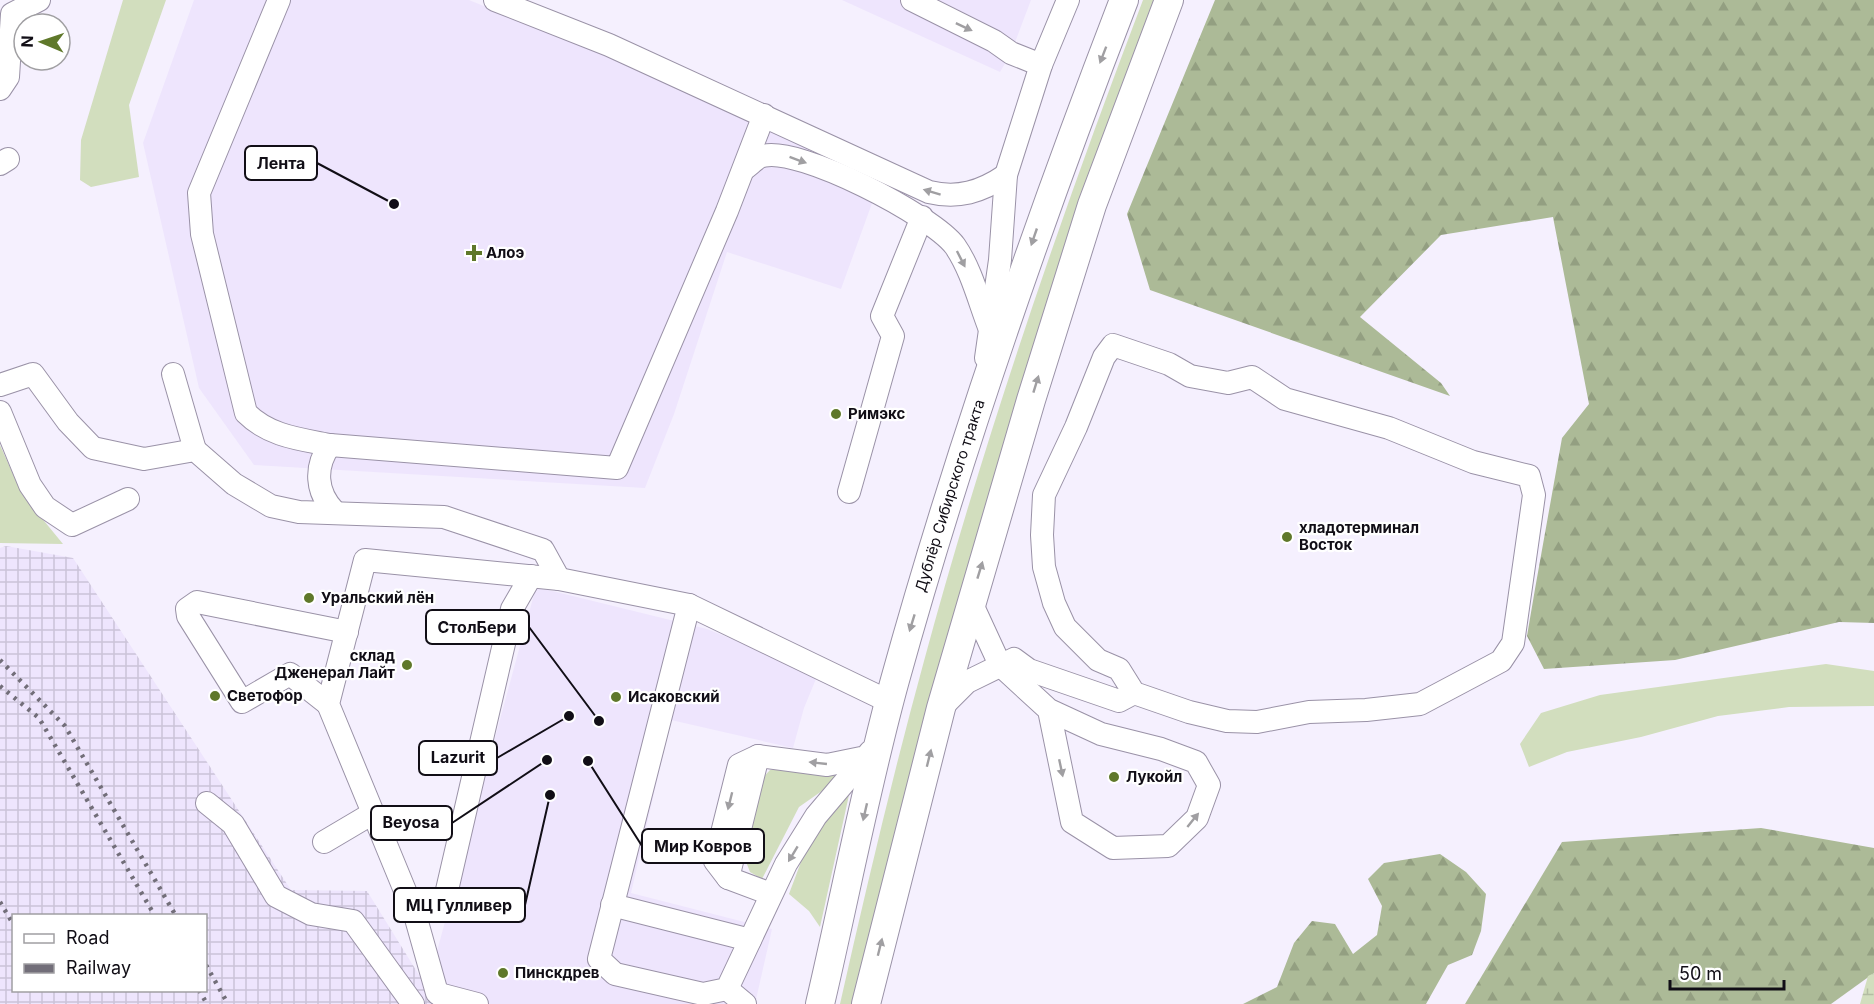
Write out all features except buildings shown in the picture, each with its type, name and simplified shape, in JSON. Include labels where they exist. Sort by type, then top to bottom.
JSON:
[{"type":"main road","name":"Дублёр Сибирского тракта","points":[[820,1004],[890,702],[983,388],[1050,191],[1124,0]]},
{"type":"main road","points":[[866,1004],[941,708],[971,602],[1092,205],[1169,0]]},
{"type":"lane","points":[[0,89],[8,77],[12,14],[39,0]]},
{"type":"lane","points":[[279,0],[199,193],[202,234],[246,413],[275,433],[330,445],[617,468],[744,169],[764,116]]},
{"type":"lane","points":[[495,0],[609,45],[929,192],[946,196],[962,195],[985,189],[1006,175]]},
{"type":"lane","points":[[912,0],[994,41],[1011,53],[1041,64]]},
{"type":"lane","points":[[983,388],[989,328],[1000,260],[1006,175],[1041,64],[1068,0]]},
{"type":"lane","points":[[744,169],[762,156],[785,156],[867,186],[922,217],[955,246],[969,274],[989,328]]},
{"type":"lane","points":[[849,492],[893,336],[882,316],[922,217]]},
{"type":"lane","points":[[941,708],[967,682],[1014,659],[1029,670],[1119,700],[1134,693],[1190,712],[1227,721],[1257,722],[1309,712],[1366,710],[1420,704],[1501,661],[1513,643],[1534,495],[1528,476],[1473,462],[1389,428],[1285,399],[1252,377],[1228,383],[1190,376],[1169,364],[1113,345],[1104,357],[1076,427],[1044,495],[1044,556],[1054,603],[1065,627],[1098,660],[1119,669],[1134,693]]},
{"type":"lane","points":[[0,384],[33,374],[68,422],[93,448],[144,459],[195,450]]},
{"type":"lane","points":[[173,374],[195,450],[234,484],[271,506],[299,512],[334,511],[444,517],[543,550],[560,579]]},
{"type":"lane","points":[[0,412],[30,485],[45,507],[72,525],[128,499]]},
{"type":"lane","points":[[330,445],[324,454],[318,486],[323,500],[334,511]]},
{"type":"lane","points":[[328,704],[365,560],[560,579],[689,605],[890,702]]},
{"type":"lane","points":[[415,915],[444,903],[512,609],[531,576]]},
{"type":"lane","points":[[347,632],[197,602],[187,609],[188,616],[242,702],[290,675],[328,704],[415,915],[445,999],[477,1004]]},
{"type":"lane","points":[[971,602],[1000,665],[1049,710],[1101,734],[1161,749],[1196,762],[1209,785],[1197,818],[1168,846],[1113,848],[1072,822],[1049,710]]},
{"type":"lane","points":[[689,605],[598,960],[615,974],[702,999],[727,988],[771,894],[816,816],[884,732]]},
{"type":"lane","points":[[771,894],[728,878],[715,861],[739,765],[758,756],[827,765],[866,757]]},
{"type":"lane","points":[[207,803],[233,824],[276,897],[311,914],[353,921],[413,1004]]},
{"type":"lane","points":[[324,842],[373,813]]},
{"type":"lane","points":[[612,905],[750,940]]},
{"type":"lane","points":[[727,988],[745,1004]]},
{"type":"shaded area","points":[[194,0],[469,0],[884,170],[841,289],[727,252],[674,414],[645,488],[254,465],[199,388],[143,143]]},
{"type":"shaded area","points":[[842,0],[1031,0],[1011,53],[1000,72]]},
{"type":"shaded area","points":[[6,546],[73,558],[291,890],[367,891],[437,1004],[0,1004],[0,548]]},
{"type":"shaded area","points":[[536,587],[707,629],[818,674],[804,708],[793,748],[671,720],[631,893],[772,929],[755,1004],[437,1004],[427,988]]},
{"type":"green space","points":[[123,0],[166,0],[129,105],[139,177],[91,187],[80,180],[81,140]]},
{"type":"green space","points":[[1143,0],[1159,0],[855,1004],[840,1004],[901,746],[972,494],[1053,245]]},
{"type":"green space","points":[[1215,0],[1874,0],[1874,623],[1839,622],[1675,660],[1544,669],[1527,636],[1562,438],[1589,404],[1553,217],[1441,235],[1360,317],[1441,383],[1450,396],[1150,290],[1127,214]]},
{"type":"green space","points":[[0,445],[22,494],[63,544],[0,543]]},
{"type":"green space","points":[[1826,664],[1874,671],[1874,706],[1789,707],[1718,716],[1641,737],[1567,752],[1529,767],[1520,744],[1541,713],[1600,695]]},
{"type":"green space","points":[[788,767],[849,772],[799,807],[762,879],[750,872],[741,849],[755,786],[770,770]]},
{"type":"green space","points":[[849,795],[820,927],[809,911],[789,894],[818,825],[837,803]]},
{"type":"green space","points":[[1761,828],[1874,848],[1874,973],[1831,1004],[1465,1004],[1562,842]]},
{"type":"green space","points":[[1440,854],[1466,872],[1486,894],[1481,931],[1472,955],[1448,965],[1426,1004],[1243,1004],[1277,987],[1294,943],[1312,921],[1335,924],[1353,954],[1377,935],[1382,906],[1368,879],[1384,863]]},
{"type":"green space","points":[[1874,973],[1874,1004],[1860,1004],[1868,976]]},
{"type":"railway","points":[[0,660],[65,726],[175,914]]},
{"type":"railway","points":[[0,686],[39,718],[154,914]]},
{"type":"railway","points":[[0,902],[12,922]]},
{"type":"railway","points":[[207,967],[228,1004]]},
{"type":"railway","points":[[200,992],[207,1004]]},
{"type":"place","name":"Лента","points":[[394,204]]},
{"type":"place","name":"Алоэ","points":[[474,253]]},
{"type":"place","name":"Римэкс","points":[[836,414]]},
{"type":"place","name":"хладотерминал Восток","points":[[1287,537]]},
{"type":"place","name":"Уральский лён","points":[[309,598]]},
{"type":"place","name":"склад Дженерал Лайт","points":[[407,665]]},
{"type":"place","name":"Светофор","points":[[215,696]]},
{"type":"place","name":"Исаковский","points":[[616,697]]},
{"type":"place","name":"Lazurit","points":[[569,716]]},
{"type":"place","name":"СтолБери","points":[[599,721]]},
{"type":"place","name":"Beyosa","points":[[547,760]]},
{"type":"place","name":"Мир Ковров","points":[[588,761]]},
{"type":"place","name":"Лукойл","points":[[1114,777]]},
{"type":"place","name":"МЦ Гулливер","points":[[550,795]]},
{"type":"place","name":"Пинскдрев","points":[[503,973]]}]
